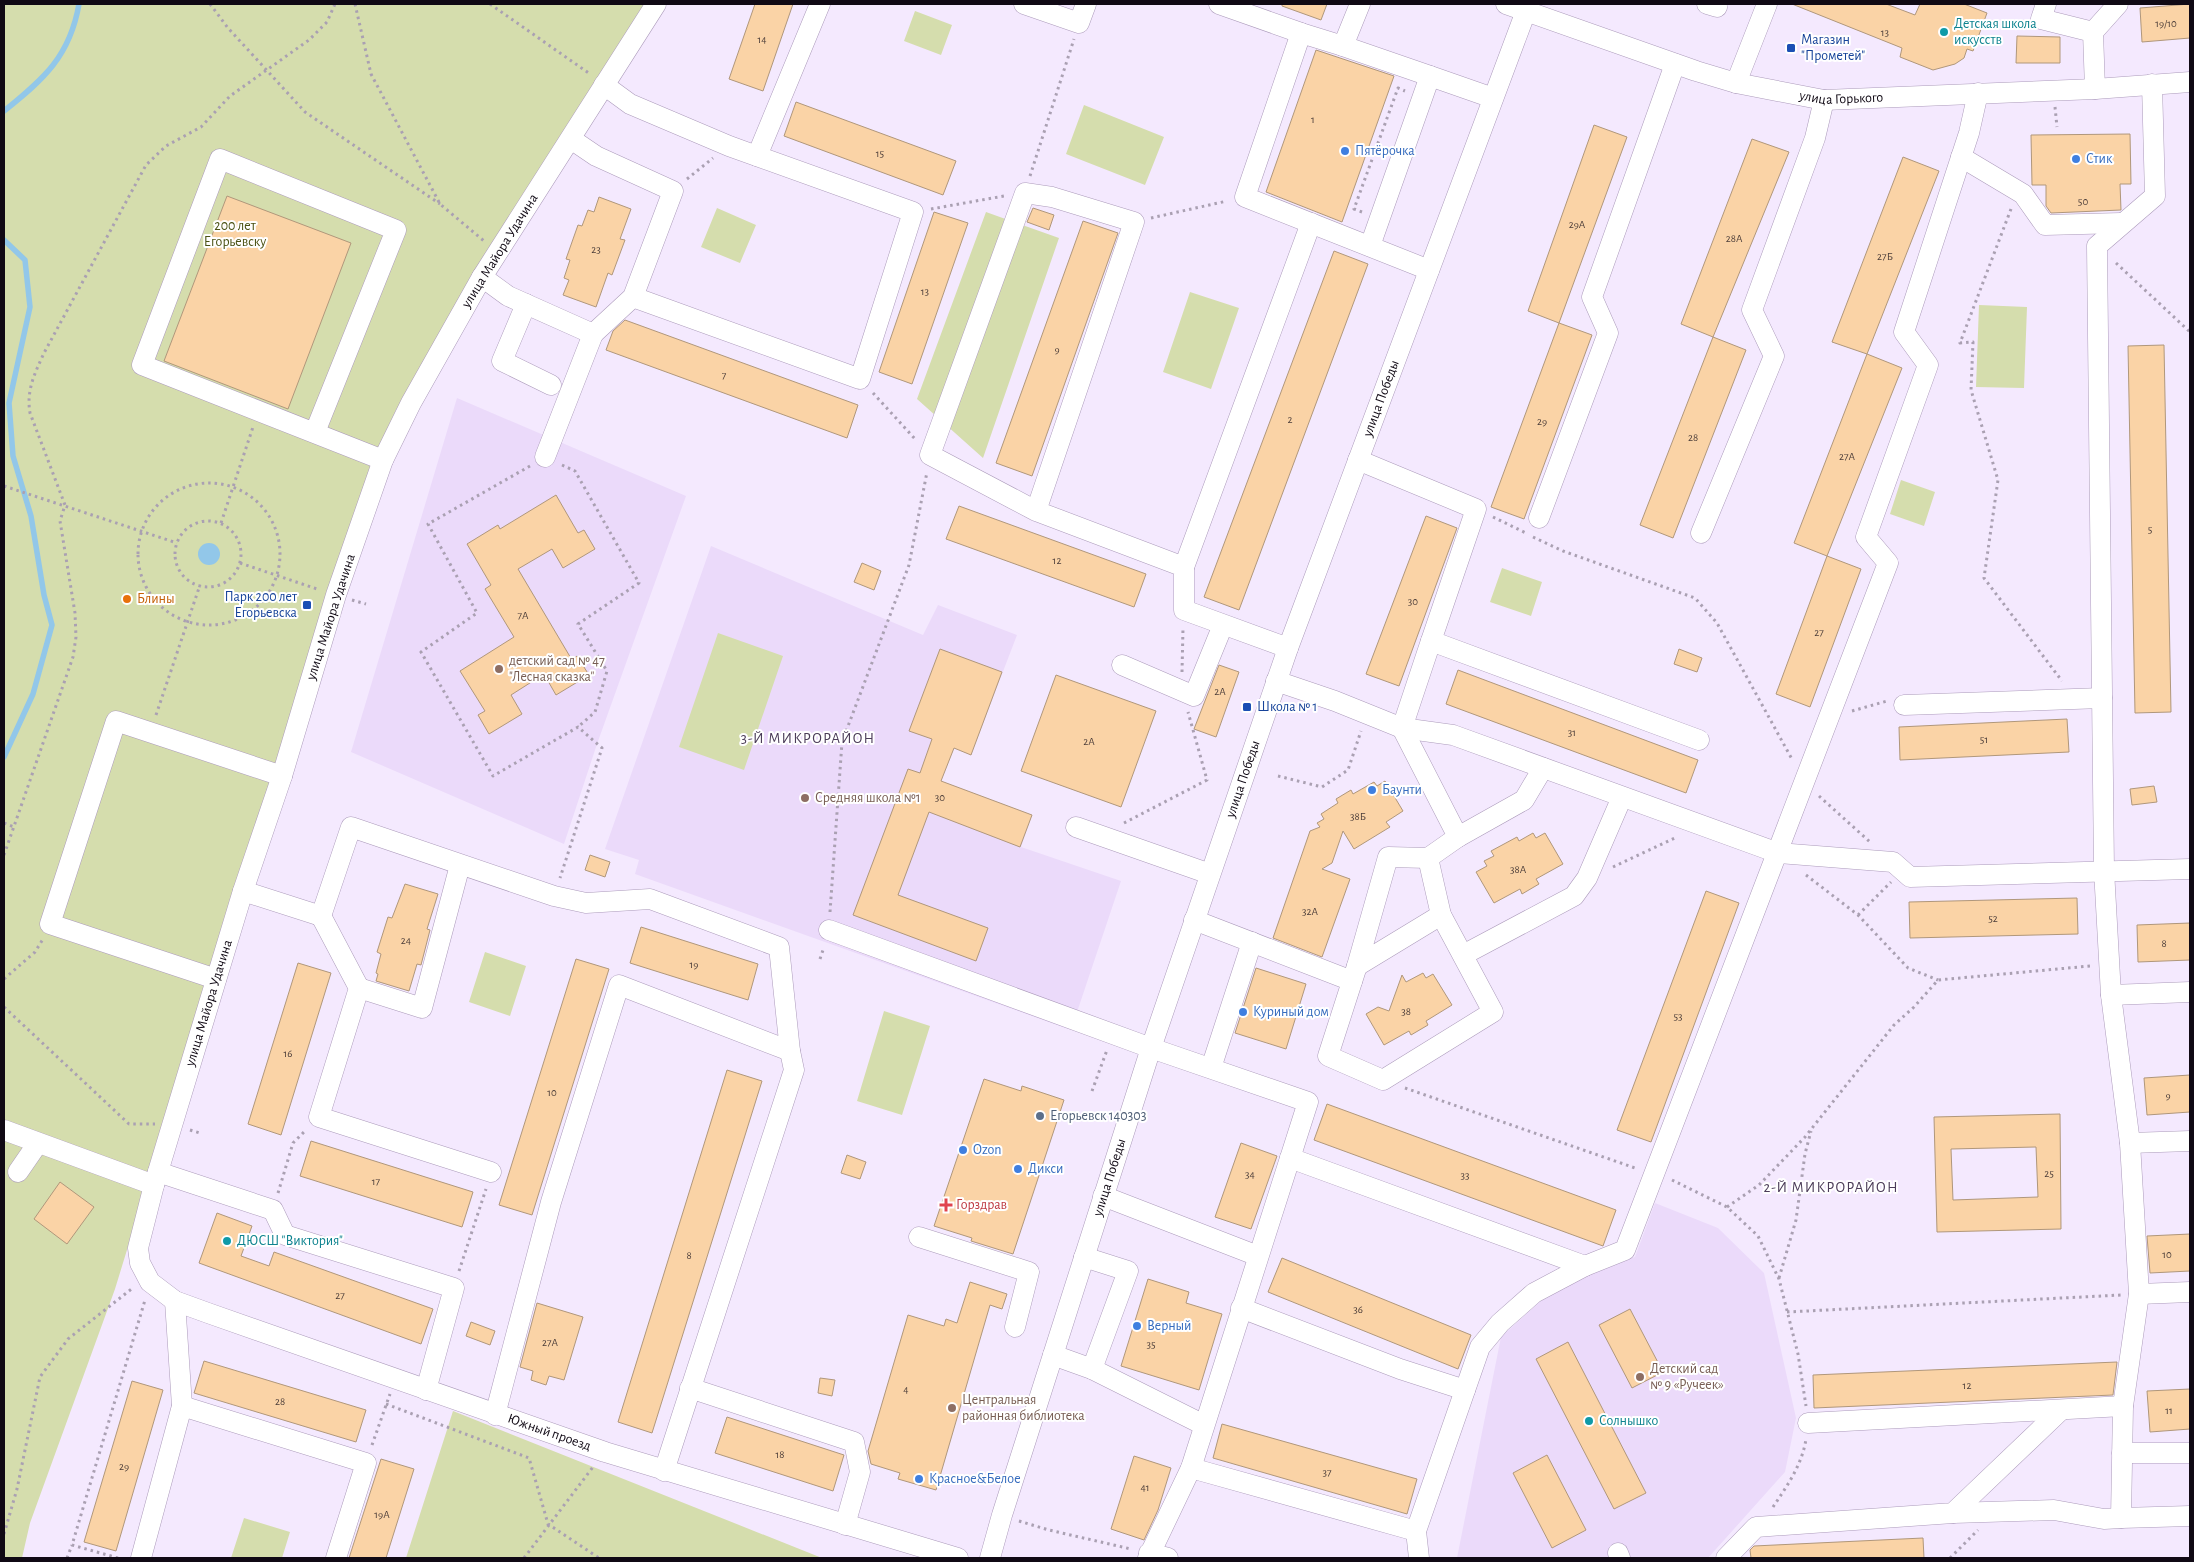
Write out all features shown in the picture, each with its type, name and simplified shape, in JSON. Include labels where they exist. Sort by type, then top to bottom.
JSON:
[{"type":"street","name":"улица Майора Удачина","points":[[147,1278],[138,1248],[156,1178],[243,891],[282,776],[336,595],[383,460],[411,403],[482,277],[656,4]]},
{"type":"street","points":[[757,156],[820,4]]},
{"type":"street","points":[[1024,4],[1079,23],[1086,4]]},
{"type":"street","points":[[1219,4],[1494,98]]},
{"type":"street","points":[[1343,46],[1360,4]]},
{"type":"street","name":"улица Горького","points":[[1506,4],[1675,64],[1736,82],[1824,100],[2094,89],[2190,82]]},
{"type":"street","points":[[1736,82],[1767,4]]},
{"type":"street","points":[[2046,4],[2041,19],[2093,32]]},
{"type":"street","points":[[2094,89],[2093,32],[2118,4]]},
{"type":"street","name":"улица Победы","points":[[990,1558],[1150,1048],[1276,681],[1526,11]]},
{"type":"street","points":[[1301,33],[1245,197],[1429,270]]},
{"type":"street","points":[[1539,518],[1608,334],[1592,297],[1675,64]]},
{"type":"street","points":[[1370,246],[1430,76]]},
{"type":"street","points":[[2121,1518],[2123,1406],[2139,1294],[2130,1143],[2111,994],[2104,870],[2097,246],[2121,223],[2155,196],[2152,84]]},
{"type":"street","points":[[604,85],[630,104],[729,146],[913,212],[860,379],[633,296]]},
{"type":"street","points":[[1419,1558],[1416,1531],[1480,1348],[1500,1323],[1534,1293],[1585,1266],[1626,1250],[1830,717],[1888,563],[1866,537],[1928,365],[1904,332],[1961,156],[1978,93]]},
{"type":"street","points":[[1701,533],[1774,356],[1752,310],[1815,138],[1824,100]]},
{"type":"street","points":[[545,458],[593,334],[633,296],[673,191],[596,156],[571,139]]},
{"type":"street","points":[[1961,156],[2023,194],[2045,225],[2121,223]]},
{"type":"street","points":[[315,432],[396,230],[220,159],[142,365],[383,460]]},
{"type":"street","points":[[1036,510],[1134,222],[1052,197],[1025,193],[930,455],[1036,510],[1184,567]]},
{"type":"street","points":[[1288,648],[1184,610],[1184,567],[1311,223]]},
{"type":"street","points":[[482,277],[508,296],[593,334]]},
{"type":"street","points":[[526,304],[502,361],[551,385]]},
{"type":"street","points":[[1358,460],[1476,509],[1402,728],[1458,837]]},
{"type":"street","points":[[1122,664],[1194,696],[1223,625]]},
{"type":"street","points":[[1431,641],[1699,740]]},
{"type":"street","points":[[1276,681],[1402,728],[1453,735],[1778,853],[1893,862],[1910,877],[2190,869]]},
{"type":"street","points":[[1904,705],[2102,698]]},
{"type":"street","points":[[216,979],[50,924],[116,721],[282,776]]},
{"type":"street","points":[[1428,858],[1441,915],[1492,1012],[1383,1080],[1328,1056],[1355,974],[1388,857],[1428,858],[1458,837],[1524,800],[1543,768]]},
{"type":"street","points":[[1463,955],[1574,896],[1587,878],[1622,797]]},
{"type":"street","points":[[321,916],[350,827],[554,896],[586,903],[650,899],[779,947],[790,1051],[794,1070],[664,1472]]},
{"type":"street","points":[[1076,827],[1210,874]]},
{"type":"street","points":[[243,891],[321,916],[359,988],[422,1008],[460,865]]},
{"type":"street","points":[[1355,974],[1441,915]]},
{"type":"street","points":[[1194,920],[1252,942],[1355,974]]},
{"type":"street","points":[[829,930],[1150,1048],[1308,1102],[1191,1468],[1148,1556],[1168,1558]]},
{"type":"street","points":[[1211,1068],[1252,942]]},
{"type":"street","points":[[495,1415],[551,1202],[619,985],[790,1051]]},
{"type":"street","points":[[359,988],[319,1117],[491,1172]]},
{"type":"street","points":[[2111,994],[2190,992]]},
{"type":"street","points":[[4,1130],[38,1143],[273,1210],[285,1235],[454,1288],[426,1390]]},
{"type":"street","points":[[2130,1143],[2190,1140]]},
{"type":"street","points":[[18,1172],[38,1143]]},
{"type":"street","points":[[1290,1158],[1585,1266]]},
{"type":"street","points":[[1103,1196],[1258,1256]]},
{"type":"street","points":[[919,1237],[1029,1272],[1016,1327]]},
{"type":"street","points":[[1084,1257],[1128,1271],[1092,1369]]},
{"type":"street","name":"Южный проезд","points":[[147,1278],[175,1300],[495,1415],[664,1472],[958,1558]]},
{"type":"street","points":[[2139,1294],[2190,1292]]},
{"type":"street","points":[[141,1558],[182,1406],[175,1300]]},
{"type":"street","points":[[1241,1308],[1400,1369],[1465,1390]]},
{"type":"street","points":[[1053,1355],[1092,1369],[1204,1425]]},
{"type":"street","points":[[690,1388],[854,1442],[860,1472],[845,1525]]},
{"type":"street","points":[[182,1406],[366,1463],[336,1558]]},
{"type":"street","points":[[1808,1423],[2123,1406]]},
{"type":"street","points":[[1953,1513],[2061,1410]]},
{"type":"street","points":[[2122,1453],[2190,1452]]},
{"type":"street","points":[[1191,1468],[1416,1531]]},
{"type":"street","points":[[1726,1558],[1756,1527],[1953,1513],[2054,1510],[2104,1519],[2190,1516]]},
{"type":"path","points":[[210,4],[265,70],[305,112],[440,204],[498,254]]},
{"type":"path","points":[[4,855],[72,657],[76,638],[75,613],[60,521],[65,505],[30,413],[28,399],[31,383],[44,353],[146,165],[166,146],[201,127],[230,96],[308,40],[327,22],[335,4]]},
{"type":"path","points":[[355,4],[370,74],[440,204]]},
{"type":"path","points":[[490,4],[604,85]]},
{"type":"path","points":[[913,212],[1025,193],[1079,23]]},
{"type":"path","points":[[1354,208],[1398,88]]},
{"type":"path","points":[[673,191],[729,146]]},
{"type":"path","points":[[2017,191],[1960,342],[1973,342],[1971,390],[1998,480],[1984,578],[2076,699]]},
{"type":"path","points":[[1134,222],[1245,197]]},
{"type":"path","points":[[2097,246],[2190,332]]},
{"type":"path","points":[[820,959],[829,930],[842,742],[909,566],[930,455],[860,379]]},
{"type":"path","points":[[221,523],[259,410]]},
{"type":"path","points":[[545,458],[575,471],[639,582],[578,624],[607,671],[595,712],[578,727],[492,776],[420,652],[477,613],[428,524],[545,458]]},
{"type":"path","points":[[208,482],[233,486],[256,500],[273,522],[280,549],[277,576],[265,598],[247,614],[224,624],[212,625],[187,622],[162,608],[145,586],[138,559],[141,531],[153,509],[172,492],[196,483],[208,482]]},
{"type":"path","points":[[5,486],[178,543]]},
{"type":"path","points":[[1476,509],[1563,551],[1695,598],[1717,623],[1804,783],[1871,842]]},
{"type":"path","points":[[209,521],[221,523],[231,530],[238,540],[241,551],[240,564],[234,574],[224,583],[200,586],[189,580],[178,566],[176,554],[178,543],[183,533],[198,523],[209,521]]},
{"type":"path","points":[[240,564],[336,595]]},
{"type":"path","points":[[150,732],[200,586]]},
{"type":"path","points":[[1100,836],[1207,780],[1181,690],[1184,610]]},
{"type":"path","points":[[1830,717],[1885,700],[1904,705]]},
{"type":"path","points":[[1278,776],[1322,787],[1348,770],[1367,714]]},
{"type":"path","points":[[554,896],[602,748],[578,727]]},
{"type":"path","points":[[4,823],[14,827]]},
{"type":"path","points":[[1587,878],[1701,825]]},
{"type":"path","points":[[1778,853],[1858,916],[1908,968],[1938,980],[2110,964]]},
{"type":"path","points":[[1858,916],[1902,870]]},
{"type":"path","points":[[4,979],[35,952],[50,924]]},
{"type":"path","points":[[1727,1207],[1759,1185],[1812,1130],[1894,1025],[1914,1007],[1938,980]]},
{"type":"path","points":[[4,1007],[129,1124],[172,1124],[200,1133]]},
{"type":"path","points":[[1092,1091],[1109,1042]]},
{"type":"path","points":[[273,1210],[293,1142],[319,1117]]},
{"type":"path","points":[[1779,1280],[1796,1220],[1805,1154],[1812,1130]]},
{"type":"path","points":[[454,1288],[491,1172]]},
{"type":"path","points":[[4,1534],[17,1489],[40,1377],[68,1339],[147,1278]]},
{"type":"path","points":[[67,1558],[147,1278]]},
{"type":"path","points":[[1787,1312],[2139,1294]]},
{"type":"path","points":[[366,1463],[395,1380]]},
{"type":"path","points":[[386,1404],[529,1458],[548,1524],[599,1558]]},
{"type":"path","points":[[1756,1527],[1791,1481],[1804,1449],[1808,1423]]},
{"type":"path","points":[[524,1558],[548,1524],[605,1452]]},
{"type":"path","points":[[1950,1558],[1996,1512]]},
{"type":"path","points":[[1019,1521],[1148,1556]]},
{"type":"path","points":[[72,1545],[118,1558]]},
{"type":"shaded area","name":"детский сад № 47 \"Лесная сказка\"","points":[[457,398],[686,496],[597,744],[564,844],[351,752]]},
{"type":"shaded area","name":"Средняя школа №1","points":[[711,546],[923,635],[938,605],[1017,635],[971,755],[954,748],[941,781],[1032,815],[1021,847],[1121,881],[1071,1030],[635,874],[639,860],[605,849]]},
{"type":"shaded area","name":"Детский сад № 9 «Ручеек»","points":[[1655,1203],[1718,1228],[1764,1273],[1796,1418],[1785,1472],[1708,1558],[1457,1558],[1501,1337],[1541,1301],[1587,1275],[1635,1257]]},
{"type":"green space","name":"200 лет Егорьевску","points":[[4,4],[649,4],[396,410],[370,473],[230,914],[115,1289],[30,1523],[22,1558],[4,1558]]},
{"type":"green space","points":[[915,11],[952,25],[941,55],[904,41]]},
{"type":"green space","points":[[1084,105],[1164,137],[1145,185],[1066,154]]},
{"type":"green space","points":[[717,208],[756,225],[740,263],[701,247]]},
{"type":"green space","points":[[986,212],[1059,238],[983,458],[917,399]]},
{"type":"green space","points":[[1190,292],[1239,308],[1211,389],[1163,372]]},
{"type":"green space","points":[[1979,305],[2027,307],[2024,388],[1976,387]]},
{"type":"green space","points":[[1901,480],[1935,492],[1924,526],[1890,514]]},
{"type":"green space","points":[[1502,568],[1542,582],[1531,616],[1490,602]]},
{"type":"green space","points":[[718,633],[783,656],[744,770],[679,747]]},
{"type":"green space","points":[[485,952],[526,966],[510,1016],[469,1002]]},
{"type":"green space","points":[[884,1011],[930,1026],[902,1115],[857,1101]]},
{"type":"green space","points":[[453,1411],[822,1558],[406,1558]]},
{"type":"green space","points":[[244,1518],[290,1532],[282,1558],[231,1558]]},
{"type":"water","points":[[209,543],[217,546],[220,554],[217,562],[209,565],[201,562],[198,554],[201,546]]},
{"type":"building","points":[[755,4],[793,4],[763,91],[729,79]]},
{"type":"building","points":[[1282,4],[1327,4],[1321,20],[1282,6]]},
{"type":"building","points":[[1792,4],[1886,4],[1915,15],[1920,4],[1964,4],[1987,13],[1973,51],[1967,49],[1964,58],[1955,64],[1933,70],[1900,57],[1902,48]]},
{"type":"building","points":[[2190,4],[2190,38],[2142,42],[2140,8]]},
{"type":"building","points":[[2017,36],[2060,37],[2060,63],[2016,63]]},
{"type":"building","points":[[1316,50],[1394,76],[1342,222],[1266,192]]},
{"type":"building","points":[[796,102],[956,161],[943,195],[784,136]]},
{"type":"building","points":[[1594,125],[1627,137],[1559,323],[1528,311]]},
{"type":"building","points":[[2130,134],[2131,184],[2120,184],[2121,210],[2051,213],[2046,206],[2046,185],[2032,185],[2031,135]]},
{"type":"building","points":[[1752,139],[1789,152],[1713,337],[1681,324]]},
{"type":"building","points":[[1903,157],[1939,171],[1867,354],[1832,342]]},
{"type":"building","points":[[227,196],[351,243],[288,409],[164,361]]},
{"type":"building","points":[[599,197],[631,209],[620,239],[625,240],[612,275],[608,273],[596,307],[563,295],[569,280],[564,278],[570,260],[566,259],[578,225],[582,226],[588,210],[594,212]]},
{"type":"building","points":[[1033,208],[1054,215],[1049,230],[1027,222]]},
{"type":"building","points":[[934,212],[968,223],[912,384],[879,372]]},
{"type":"building","points":[[1083,221],[1118,233],[1032,476],[996,463]]},
{"type":"building","points":[[1334,251],[1368,264],[1239,610],[1204,597]]},
{"type":"building","points":[[625,320],[858,405],[847,438],[606,350],[613,331]]},
{"type":"building","points":[[1559,323],[1592,335],[1524,519],[1491,507]]},
{"type":"building","points":[[1713,337],[1746,350],[1673,538],[1640,525]]},
{"type":"building","points":[[2164,345],[2171,712],[2135,713],[2128,346]]},
{"type":"building","points":[[1867,354],[1902,368],[1827,556],[1794,543]]},
{"type":"building","points":[[556,495],[578,533],[584,530],[595,549],[563,568],[552,549],[518,569],[572,660],[577,656],[589,675],[556,695],[544,674],[511,695],[522,714],[489,734],[478,715],[485,711],[460,671],[514,637],[485,589],[491,585],[467,544],[498,525],[500,529]]},
{"type":"building","points":[[959,506],[1146,574],[1134,607],[946,539]]},
{"type":"building","points":[[1426,516],[1457,528],[1399,686],[1366,674]]},
{"type":"building","points":[[1827,556],[1861,569],[1810,707],[1776,694]]},
{"type":"building","points":[[862,563],[881,571],[874,590],[854,582]]},
{"type":"building","points":[[940,649],[1002,672],[971,755],[954,748],[941,781],[1032,815],[1020,847],[929,812],[898,895],[988,928],[976,961],[853,915],[908,769],[920,773],[932,739],[909,731]]},
{"type":"building","points":[[1679,649],[1702,658],[1697,672],[1674,664]]},
{"type":"building","points":[[1219,665],[1239,672],[1216,737],[1194,729]]},
{"type":"building","points":[[1458,670],[1698,760],[1686,793],[1446,704]]},
{"type":"building","points":[[1056,675],[1156,711],[1121,807],[1021,771]]},
{"type":"building","points":[[2067,719],[2069,752],[1900,760],[1899,727]]},
{"type":"building","points":[[1385,781],[1403,811],[1386,822],[1390,827],[1354,849],[1343,831],[1332,863],[1322,869],[1350,879],[1322,957],[1273,938],[1310,831],[1320,827],[1317,823],[1324,819],[1321,814],[1338,803],[1336,799],[1351,790],[1353,794],[1374,782],[1377,786]]},
{"type":"building","points":[[2154,786],[2157,802],[2132,805],[2130,789]]},
{"type":"building","points":[[1533,833],[1536,838],[1545,833],[1563,864],[1536,879],[1539,884],[1522,894],[1520,889],[1494,903],[1476,872],[1487,866],[1484,861],[1494,856],[1491,851],[1517,837],[1519,841]]},
{"type":"building","points":[[590,855],[610,862],[605,877],[585,870]]},
{"type":"building","points":[[405,884],[438,894],[427,929],[430,930],[421,965],[417,964],[409,991],[376,981],[381,954],[377,952],[388,917],[392,918]]},
{"type":"building","points":[[1706,891],[1739,903],[1651,1142],[1617,1130]]},
{"type":"building","points":[[2077,898],[2078,934],[1910,938],[1909,902]]},
{"type":"building","points":[[2190,923],[2190,960],[2138,962],[2137,925]]},
{"type":"building","points":[[641,927],[758,964],[748,1000],[630,963]]},
{"type":"building","points":[[576,959],[609,969],[532,1215],[499,1205]]},
{"type":"building","points":[[298,963],[331,973],[281,1135],[248,1124]]},
{"type":"building","points":[[1256,968],[1306,984],[1286,1049],[1235,1033]]},
{"type":"building","points":[[1423,973],[1426,978],[1433,974],[1452,1005],[1426,1021],[1428,1025],[1411,1035],[1409,1031],[1384,1045],[1366,1014],[1378,1007],[1389,1011],[1402,975],[1406,982]]},
{"type":"building","points":[[727,1070],[762,1081],[652,1433],[618,1422]]},
{"type":"building","points":[[2190,1075],[2190,1112],[2147,1115],[2144,1078]]},
{"type":"building","points":[[984,1079],[1021,1091],[1022,1086],[1064,1100],[1013,1254],[971,1241],[972,1238],[934,1226]]},
{"type":"building","points":[[1327,1104],[1616,1210],[1603,1246],[1314,1140]]},
{"type":"building","points":[[2060,1114],[2061,1229],[1937,1232],[1934,1117]],"holes":[[[2036,1147],[2038,1197],[1953,1200],[1951,1149]]]},
{"type":"building","points":[[311,1141],[473,1192],[462,1227],[300,1176]]},
{"type":"building","points":[[1241,1143],[1277,1156],[1251,1229],[1215,1217]]},
{"type":"building","points":[[847,1155],[866,1162],[860,1179],[841,1173]]},
{"type":"building","points":[[60,1182],[94,1207],[67,1244],[34,1219]]},
{"type":"building","points":[[217,1213],[252,1226],[241,1256],[269,1266],[274,1252],[433,1309],[421,1344],[199,1263]]},
{"type":"building","points":[[2190,1234],[2190,1271],[2150,1273],[2147,1236]]},
{"type":"building","points":[[1282,1258],[1471,1335],[1458,1369],[1268,1292]]},
{"type":"building","points":[[1148,1279],[1189,1292],[1186,1303],[1222,1314],[1199,1390],[1121,1366]]},
{"type":"building","points":[[970,1282],[1007,1294],[1002,1309],[990,1305],[936,1490],[898,1479],[900,1473],[871,1464],[868,1451],[908,1315],[944,1326],[946,1319],[957,1323]]},
{"type":"building","points":[[537,1303],[583,1317],[564,1380],[549,1376],[546,1385],[531,1380],[533,1371],[520,1367]]},
{"type":"building","points":[[1630,1309],[1663,1372],[1632,1388],[1599,1325]]},
{"type":"building","points":[[471,1322],[495,1331],[490,1345],[466,1336]]},
{"type":"building","points":[[1568,1342],[1646,1493],[1614,1509],[1536,1359]]},
{"type":"building","points":[[204,1361],[366,1410],[356,1442],[194,1393]]},
{"type":"building","points":[[2117,1362],[2113,1395],[1814,1408],[1813,1375]]},
{"type":"building","points":[[820,1378],[835,1380],[832,1396],[818,1393]]},
{"type":"building","points":[[132,1381],[163,1390],[116,1551],[84,1542]]},
{"type":"building","points":[[2190,1389],[2190,1429],[2150,1432],[2147,1391]]},
{"type":"building","points":[[727,1417],[844,1455],[833,1491],[715,1453]]},
{"type":"building","points":[[1222,1424],[1417,1479],[1407,1514],[1213,1458]]},
{"type":"building","points":[[1547,1455],[1586,1530],[1552,1548],[1513,1473]]},
{"type":"building","points":[[1134,1456],[1171,1468],[1158,1510],[1144,1540],[1111,1529]]},
{"type":"building","points":[[381,1459],[414,1469],[386,1558],[349,1558]]},
{"type":"building","points":[[1923,1538],[1924,1558],[1751,1558],[1750,1550],[1754,1546]]},
{"type":"waterway","points":[[4,111],[43,77],[53,65],[69,38],[79,4]]},
{"type":"waterway","points":[[4,240],[25,260],[30,307],[9,403],[13,456],[31,516],[44,595],[52,625],[33,694],[4,757]]},
{"type":"place","name":"Детская школа искусств","points":[[1944,32]]},
{"type":"place","name":"Магазин \"Прометей\"","points":[[1791,48]]},
{"type":"place","name":"Пятёрочка","points":[[1345,151]]},
{"type":"place","name":"Стик","points":[[2076,159]]},
{"type":"place","name":"Блины","points":[[127,599]]},
{"type":"place","name":"Парк 200 лет Егорьевска","points":[[307,605]]},
{"type":"place","name":"детский сад № 47 \"Лесная сказка\"","points":[[499,669]]},
{"type":"place","name":"Школа № 1","points":[[1247,707]]},
{"type":"place","name":"Баунти","points":[[1372,790]]},
{"type":"place","name":"Средняя школа №1","points":[[805,798]]},
{"type":"place","name":"Куриный дом","points":[[1243,1012]]},
{"type":"place","name":"Егорьевск 140303","points":[[1040,1116]]},
{"type":"place","name":"Ozon","points":[[963,1150]]},
{"type":"place","name":"Дикси","points":[[1018,1169]]},
{"type":"place","name":"Горздрав","points":[[946,1205]]},
{"type":"place","name":"ДЮСШ \"Виктория\"","points":[[227,1241]]},
{"type":"place","name":"Верный","points":[[1137,1326]]},
{"type":"place","name":"Детский сад № 9 «Ручеек»","points":[[1640,1377]]},
{"type":"place","name":"Центральная районная библиотека","points":[[952,1408]]},
{"type":"place","name":"Солнышко","points":[[1589,1421]]},
{"type":"place","name":"Красное&Белое","points":[[919,1479]]},
{"type":"district","name":"3-Й МИКРОРАЙОН","points":[[808,738]]},
{"type":"district","name":"2-Й МИКРОРАЙОН","points":[[1831,1187]]}]
